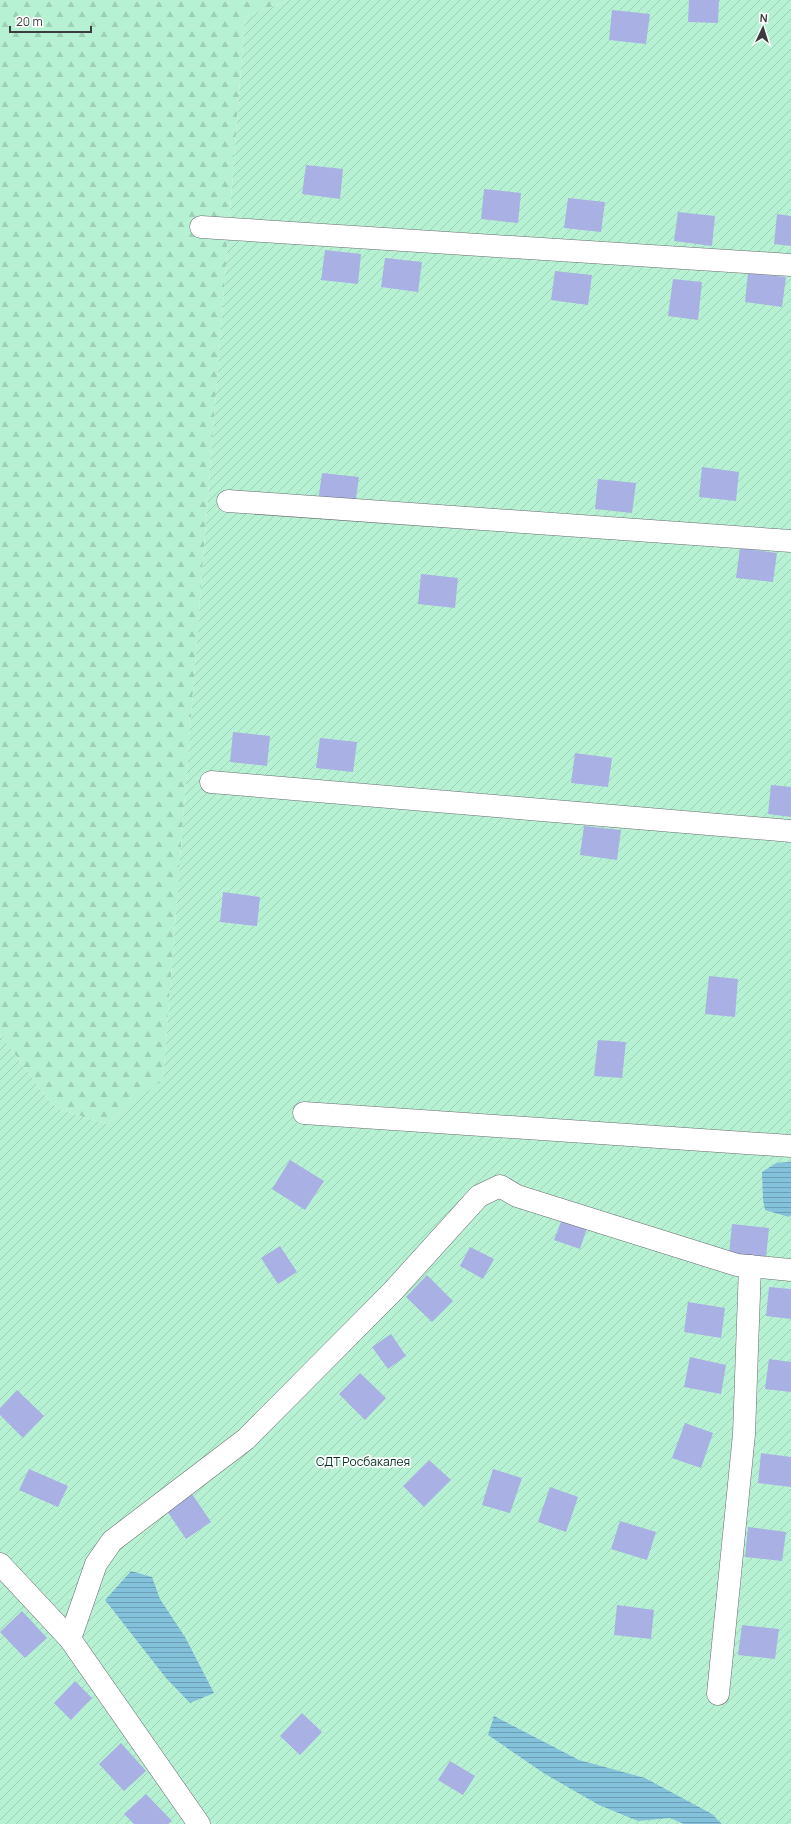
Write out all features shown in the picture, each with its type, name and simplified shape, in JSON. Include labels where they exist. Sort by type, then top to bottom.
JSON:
[{"type":"lane","points":[[201,227],[791,265]]},
{"type":"lane","points":[[228,501],[791,542]]},
{"type":"lane","points":[[211,782],[791,831]]},
{"type":"lane","points":[[304,1113],[791,1146]]},
{"type":"lane","points":[[70,1639],[96,1564],[112,1541],[246,1439],[393,1291],[479,1196],[500,1186],[517,1196],[737,1265],[791,1270]]},
{"type":"lane","points":[[718,1694],[744,1434],[750,1266]]},
{"type":"lane","points":[[0,1564],[70,1639],[199,1824]]},
{"type":"green space","points":[[0,0],[289,0],[245,17],[163,1081],[106,1124],[61,1110],[49,1101],[0,1034]]},
{"type":"green space","name":"СДТ Росбакалея","points":[[289,0],[791,0],[791,1824],[0,1824],[0,1034],[49,1101],[61,1110],[106,1124],[163,1080],[245,17]]},
{"type":"water","points":[[791,1162],[791,1215],[789,1217],[765,1210],[763,1200],[762,1172],[776,1163]]},
{"type":"water","points":[[131,1571],[152,1577],[160,1599],[185,1637],[214,1693],[190,1703],[166,1678],[105,1600]]},
{"type":"water","points":[[494,1716],[579,1760],[645,1778],[712,1814],[722,1824],[684,1824],[670,1818],[638,1821],[599,1805],[545,1774],[488,1735]]},
{"type":"building","points":[[689,0],[719,0],[718,23],[688,22]]},
{"type":"building","points":[[612,10],[650,14],[646,44],[609,40]]},
{"type":"building","points":[[306,165],[343,169],[340,199],[302,194]]},
{"type":"building","points":[[484,189],[521,193],[518,223],[481,219]]},
{"type":"building","points":[[568,198],[605,202],[601,232],[564,228]]},
{"type":"building","points":[[678,212],[715,216],[712,246],[674,241]]},
{"type":"building","points":[[777,214],[791,216],[791,246],[774,244]]},
{"type":"building","points":[[325,250],[361,254],[358,284],[321,280]]},
{"type":"building","points":[[385,258],[422,262],[418,292],[381,287]]},
{"type":"building","points":[[555,271],[592,275],[588,305],[551,300]]},
{"type":"building","points":[[748,273],[786,277],[782,307],[745,302]]},
{"type":"building","points":[[673,279],[702,282],[698,320],[668,316]]},
{"type":"building","points":[[702,467],[739,472],[736,501],[699,497]]},
{"type":"building","points":[[322,473],[359,477],[355,506],[318,502]]},
{"type":"building","points":[[598,479],[636,483],[632,513],[595,509]]},
{"type":"building","points":[[740,548],[777,553],[773,582],[736,578]]},
{"type":"building","points":[[421,574],[458,578],[455,608],[418,604]]},
{"type":"building","points":[[233,732],[270,736],[267,766],[230,762]]},
{"type":"building","points":[[320,738],[357,742],[353,772],[316,768]]},
{"type":"building","points":[[575,753],[612,758],[608,787],[571,783]]},
{"type":"building","points":[[771,785],[791,787],[791,817],[768,814]]},
{"type":"building","points":[[584,826],[621,830],[617,860],[580,855]]},
{"type":"building","points":[[223,892],[260,897],[257,926],[220,922]]},
{"type":"building","points":[[709,976],[738,979],[735,1017],[705,1014]]},
{"type":"building","points":[[598,1040],[626,1042],[622,1078],[594,1076]]},
{"type":"building","points":[[290,1160],[324,1181],[305,1210],[272,1189]]},
{"type":"building","points":[[562,1219],[587,1228],[580,1249],[554,1240]]},
{"type":"building","points":[[732,1224],[769,1228],[766,1258],[729,1254]]},
{"type":"building","points":[[280,1246],[297,1272],[278,1284],[261,1258]]},
{"type":"building","points":[[470,1247],[494,1259],[483,1279],[460,1266]]},
{"type":"building","points":[[427,1275],[453,1301],[432,1322],[406,1297]]},
{"type":"building","points":[[769,1287],[791,1289],[791,1319],[766,1316]]},
{"type":"building","points":[[688,1302],[725,1308],[721,1338],[684,1332]]},
{"type":"building","points":[[391,1334],[406,1356],[388,1369],[372,1347]]},
{"type":"building","points":[[690,1357],[726,1365],[721,1394],[684,1387]]},
{"type":"building","points":[[769,1359],[791,1362],[791,1392],[765,1389]]},
{"type":"building","points":[[360,1373],[386,1398],[365,1420],[339,1394]]},
{"type":"building","points":[[17,1390],[44,1416],[23,1438],[0,1415],[0,1408]]},
{"type":"building","points":[[685,1423],[713,1433],[701,1468],[672,1458]]},
{"type":"building","points":[[761,1453],[791,1457],[791,1487],[758,1483]]},
{"type":"building","points":[[429,1460],[451,1480],[424,1507],[403,1486]]},
{"type":"building","points":[[29,1469],[68,1486],[58,1507],[19,1490]]},
{"type":"building","points":[[493,1469],[522,1478],[510,1513],[482,1505]]},
{"type":"building","points":[[550,1487],[578,1497],[566,1532],[538,1522]]},
{"type":"building","points":[[190,1491],[211,1522],[186,1539],[165,1508]]},
{"type":"building","points":[[620,1521],[656,1532],[647,1560],[611,1549]]},
{"type":"building","points":[[748,1527],[786,1532],[782,1561],[745,1557]]},
{"type":"building","points":[[617,1605],[654,1610],[651,1639],[614,1635]]},
{"type":"building","points":[[22,1611],[47,1638],[25,1658],[0,1632]]},
{"type":"building","points":[[742,1625],[779,1629],[775,1659],[738,1655]]},
{"type":"building","points":[[75,1681],[92,1698],[71,1720],[54,1703]]},
{"type":"building","points":[[302,1713],[322,1732],[300,1755],[280,1736]]},
{"type":"building","points":[[121,1743],[146,1771],[124,1791],[99,1764]]},
{"type":"building","points":[[450,1761],[475,1776],[463,1795],[438,1780]]},
{"type":"building","points":[[146,1794],[172,1821],[168,1824],[134,1824],[124,1814]]}]
